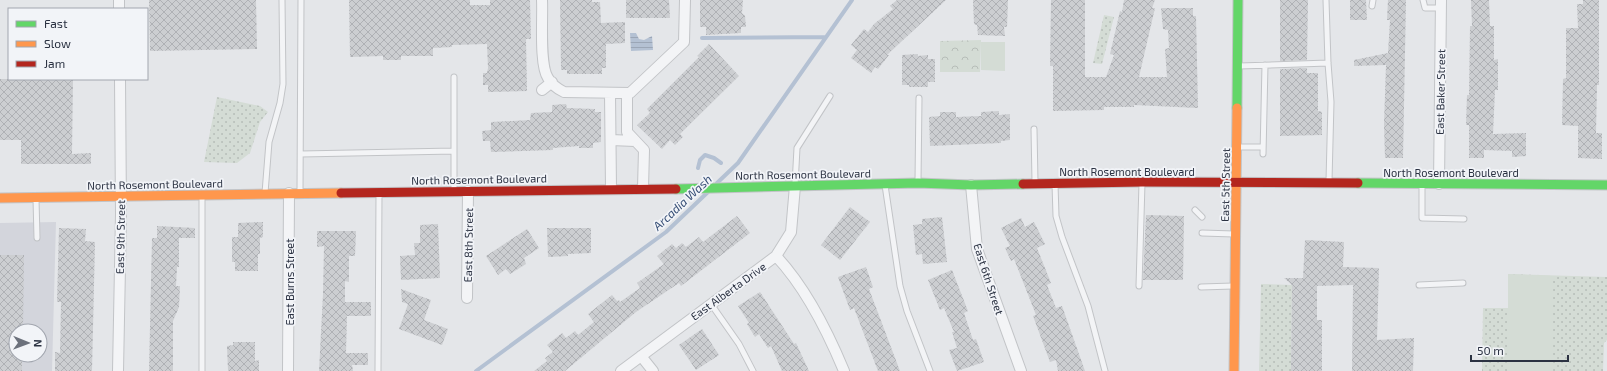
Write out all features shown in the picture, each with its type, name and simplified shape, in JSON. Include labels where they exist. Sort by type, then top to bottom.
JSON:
[{"type":"street","points":[[542,0],[543,62],[547,78],[564,92],[610,94],[630,93],[684,42],[685,0]]},
{"type":"street","name":"East 5th Street","points":[[1234,371],[1238,147],[1238,0]]},
{"type":"street","name":"East Baker Street","points":[[1439,184],[1441,4]]},
{"type":"street","name":"East 9th Street","points":[[118,371],[120,80]]},
{"type":"street","points":[[542,90],[552,82]]},
{"type":"street","points":[[610,94],[611,189]]},
{"type":"street","points":[[627,94],[627,132],[644,150],[643,188]]},
{"type":"street","points":[[610,140],[635,141]]},
{"type":"street","name":"North Rosemont Boulevard","points":[[0,198],[693,187],[722,188],[918,183],[971,185],[1142,182],[1607,185]]},
{"type":"street","name":"East 6th Street","points":[[971,185],[977,249],[1021,371]]},
{"type":"street","name":"East Alberta Drive","points":[[621,371],[710,303],[776,256],[792,232],[795,186]]},
{"type":"street","name":"East 8th Street","points":[[467,298],[468,191]]},
{"type":"street","name":"East Burns Street","points":[[288,371],[289,194]]},
{"type":"street","points":[[776,256],[788,269],[815,312],[844,371]]},
{"type":"street","points":[[641,356],[653,371]]},
{"type":"lane","points":[[265,194],[269,142],[280,104],[283,84],[282,0]]},
{"type":"lane","points":[[300,193],[302,0]]},
{"type":"lane","points":[[1326,0],[1331,102],[1329,183]]},
{"type":"lane","points":[[1423,0],[1425,8],[1441,4]]},
{"type":"lane","points":[[1238,66],[1328,63]]},
{"type":"lane","points":[[1263,154],[1265,65]]},
{"type":"lane","points":[[454,77],[454,191]]},
{"type":"lane","points":[[795,186],[798,148],[830,96]]},
{"type":"lane","points":[[918,183],[919,98]]},
{"type":"lane","points":[[1034,129],[1034,183]]},
{"type":"lane","points":[[1238,147],[1263,147]]},
{"type":"lane","points":[[301,154],[454,151]]},
{"type":"lane","points":[[1139,286],[1142,182]]},
{"type":"lane","points":[[1055,183],[1056,216],[1062,237],[1088,306],[1105,371]]},
{"type":"lane","points":[[885,184],[900,286],[907,311],[930,371]]},
{"type":"lane","points":[[1422,184],[1422,218],[1464,219]]},
{"type":"lane","points":[[378,371],[379,193]]},
{"type":"lane","points":[[202,195],[202,371]]},
{"type":"lane","points":[[36,198],[37,238]]},
{"type":"lane","points":[[1195,210],[1202,217]]},
{"type":"lane","points":[[1202,233],[1237,234]]},
{"type":"lane","points":[[1419,286],[1463,284]]},
{"type":"lane","points":[[1201,287],[1236,286]]},
{"type":"lane","points":[[710,303],[739,344],[754,371]]},
{"type":"shaded area","points":[[56,222],[52,371],[0,371],[0,223]]},
{"type":"green space","points":[[1104,15],[1114,17],[1102,64],[1093,63]]},
{"type":"green space","points":[[981,40],[980,72],[940,72],[940,41]]},
{"type":"green space","points":[[981,42],[1005,42],[1005,71],[981,70]]},
{"type":"green space","points":[[217,97],[260,106],[268,112],[260,122],[250,153],[237,163],[204,162]]},
{"type":"green space","points":[[1508,274],[1607,277],[1607,340],[1604,343],[1603,371],[1482,371],[1483,308],[1508,308]]},
{"type":"green space","points":[[1508,274],[1553,276],[1553,371],[1508,371]]},
{"type":"green space","points":[[1261,284],[1292,285],[1291,371],[1259,371]]},
{"type":"water","points":[[630,33],[636,33],[639,39],[644,40],[652,36],[653,50],[631,51]]},
{"type":"building","points":[[149,0],[256,0],[257,49],[150,51]]},
{"type":"building","points":[[349,0],[470,0],[470,5],[490,5],[490,0],[530,0],[531,39],[526,39],[527,91],[488,92],[488,85],[483,85],[483,73],[487,73],[488,68],[487,44],[452,45],[452,47],[433,48],[433,56],[401,56],[401,60],[383,60],[383,56],[350,57]]},
{"type":"building","points":[[560,0],[592,0],[592,2],[600,2],[601,23],[625,22],[625,43],[606,44],[606,68],[602,68],[602,74],[567,74],[567,70],[561,70]]},
{"type":"building","points":[[626,0],[669,0],[670,18],[626,18]]},
{"type":"building","points":[[700,0],[743,0],[742,13],[745,16],[746,27],[741,27],[741,33],[706,35],[706,27],[700,27]]},
{"type":"building","points":[[897,0],[946,0],[887,55],[889,55],[878,69],[875,67],[871,73],[851,58],[857,50],[851,45],[864,29],[868,32],[874,24],[893,9],[890,6]]},
{"type":"building","points":[[973,0],[1008,0],[1007,27],[1004,27],[1005,36],[978,35],[977,25],[974,24]]},
{"type":"building","points":[[1051,0],[1085,0],[1085,77],[1106,77],[1114,55],[1110,54],[1124,0],[1155,0],[1152,8],[1155,8],[1139,77],[1167,77],[1165,49],[1169,48],[1168,30],[1163,29],[1161,8],[1193,8],[1193,16],[1196,16],[1198,108],[1134,105],[1134,107],[1104,107],[1104,110],[1053,111],[1053,66],[1050,66]]},
{"type":"building","points":[[1280,0],[1308,0],[1307,60],[1280,61]]},
{"type":"building","points":[[1350,0],[1366,0],[1367,20],[1350,20]]},
{"type":"building","points":[[1388,0],[1406,0],[1403,158],[1385,158],[1384,124],[1386,65],[1354,66],[1354,60],[1388,53],[1390,20],[1387,20]]},
{"type":"building","points":[[1471,0],[1489,0],[1490,26],[1494,26],[1494,60],[1498,59],[1498,90],[1495,90],[1493,134],[1526,133],[1526,156],[1512,157],[1512,151],[1484,150],[1484,158],[1469,158],[1469,125],[1466,125],[1467,95],[1469,95],[1470,26],[1472,26]]},
{"type":"building","points":[[1583,0],[1599,0],[1599,85],[1597,85],[1596,133],[1602,133],[1602,159],[1578,158],[1578,126],[1562,125],[1563,79],[1566,78],[1566,28],[1578,28],[1577,4],[1583,4]]},
{"type":"building","points":[[709,44],[739,76],[680,134],[683,137],[675,145],[670,140],[662,149],[637,125],[650,113],[647,109],[699,57],[697,56]]},
{"type":"building","points":[[918,54],[918,56],[928,55],[928,59],[935,59],[935,82],[928,82],[928,87],[909,87],[909,85],[902,85],[902,55]]},
{"type":"building","points":[[1307,68],[1307,73],[1318,73],[1318,111],[1322,112],[1322,135],[1280,136],[1280,69]]},
{"type":"building","points":[[0,79],[73,80],[72,154],[91,153],[91,164],[21,164],[21,140],[0,140]]},
{"type":"building","points":[[566,104],[567,108],[595,109],[595,112],[601,112],[601,142],[593,143],[593,148],[579,148],[579,146],[553,148],[553,150],[491,152],[490,141],[483,141],[482,131],[491,130],[491,122],[530,120],[531,113],[552,112],[552,105]]},
{"type":"building","points":[[999,111],[999,115],[1010,114],[1010,140],[1001,141],[1001,143],[930,146],[929,117],[940,116],[940,112],[956,112],[956,117],[981,116],[981,112]]},
{"type":"building","points":[[850,207],[870,222],[840,260],[821,245]]},
{"type":"building","points":[[1146,215],[1184,216],[1183,280],[1143,280]]},
{"type":"building","points":[[737,216],[750,233],[681,286],[679,283],[636,312],[565,371],[534,371],[547,361],[545,358],[553,352],[547,345],[562,333],[566,338],[575,331],[578,335],[594,322],[588,314],[612,295],[617,301],[619,300],[620,302],[640,288],[637,283],[664,264],[657,256],[672,244],[676,248],[682,243],[686,247],[699,237],[703,242]]},
{"type":"building","points":[[942,217],[947,262],[923,264],[922,254],[916,255],[913,225],[922,224],[922,219]]},
{"type":"building","points":[[1021,218],[1025,227],[1034,222],[1045,244],[1037,248],[1051,283],[1047,285],[1056,308],[1062,306],[1085,371],[1058,371],[1056,360],[1050,362],[1033,316],[1036,315],[1014,259],[1011,261],[1005,248],[1010,246],[1001,228]]},
{"type":"building","points":[[263,222],[263,237],[260,238],[260,254],[258,254],[258,271],[235,271],[235,262],[232,262],[232,237],[238,237],[238,223]]},
{"type":"building","points":[[438,224],[440,278],[401,280],[400,256],[415,255],[414,243],[420,243],[420,225]]},
{"type":"building","points":[[157,226],[195,228],[195,238],[179,238],[179,267],[177,267],[176,286],[180,286],[179,307],[173,321],[173,371],[149,371],[152,238],[157,238]]},
{"type":"building","points":[[59,228],[86,229],[85,241],[95,242],[92,371],[55,371],[55,352],[60,353],[61,302],[57,302]]},
{"type":"building","points":[[547,228],[591,228],[591,253],[548,257]]},
{"type":"building","points":[[527,229],[539,248],[524,258],[526,264],[510,274],[506,269],[498,275],[486,256]]},
{"type":"building","points":[[317,231],[356,231],[355,256],[349,256],[349,282],[345,281],[345,302],[371,302],[371,316],[347,316],[346,353],[368,353],[368,365],[352,365],[353,371],[319,371],[324,246],[317,247]]},
{"type":"building","points":[[1305,240],[1344,242],[1343,267],[1379,268],[1377,340],[1414,338],[1413,371],[1352,371],[1353,285],[1317,286],[1317,320],[1322,320],[1322,371],[1291,371],[1292,285],[1284,278],[1303,278]]},
{"type":"building","points":[[0,255],[24,255],[23,323],[8,323],[8,363],[22,363],[22,371],[0,371]]},
{"type":"building","points":[[866,267],[873,287],[869,289],[900,371],[878,371],[854,308],[850,310],[838,277]]},
{"type":"building","points":[[952,270],[968,311],[964,313],[973,340],[976,339],[984,362],[957,371],[949,350],[957,348],[952,332],[954,332],[944,308],[940,310],[928,280]]},
{"type":"building","points":[[401,289],[431,300],[424,320],[448,329],[442,345],[399,329],[408,304],[402,302]]},
{"type":"building","points":[[760,292],[794,344],[796,343],[809,371],[782,371],[771,346],[768,348],[759,334],[755,337],[747,324],[749,323],[738,306]]},
{"type":"building","points":[[702,329],[719,355],[696,370],[679,345]]},
{"type":"building","points":[[233,342],[255,342],[255,361],[259,360],[259,371],[228,371],[227,346],[233,345]]},
{"type":"waterway","name":"Arcadia Wash","points":[[717,183],[738,163],[852,0]]},
{"type":"waterway","points":[[702,38],[826,37]]},
{"type":"waterway","points":[[698,168],[700,160],[705,155],[714,158],[721,163]]},
{"type":"waterway","name":"Arcadia Wash","points":[[476,371],[666,232],[708,192]]},
{"type":"traffic: fast","points":[[1237,108],[1238,0]]},
{"type":"traffic: fast","points":[[676,189],[918,183],[971,185],[1023,184]]},
{"type":"traffic: fast","points":[[1358,183],[1607,185]]},
{"type":"traffic: slow","points":[[1234,371],[1237,108]]},
{"type":"traffic: slow","points":[[0,198],[341,193]]},
{"type":"traffic: jam","points":[[1023,184],[1142,182],[1358,183]]},
{"type":"traffic: jam","points":[[341,193],[676,189]]}]
